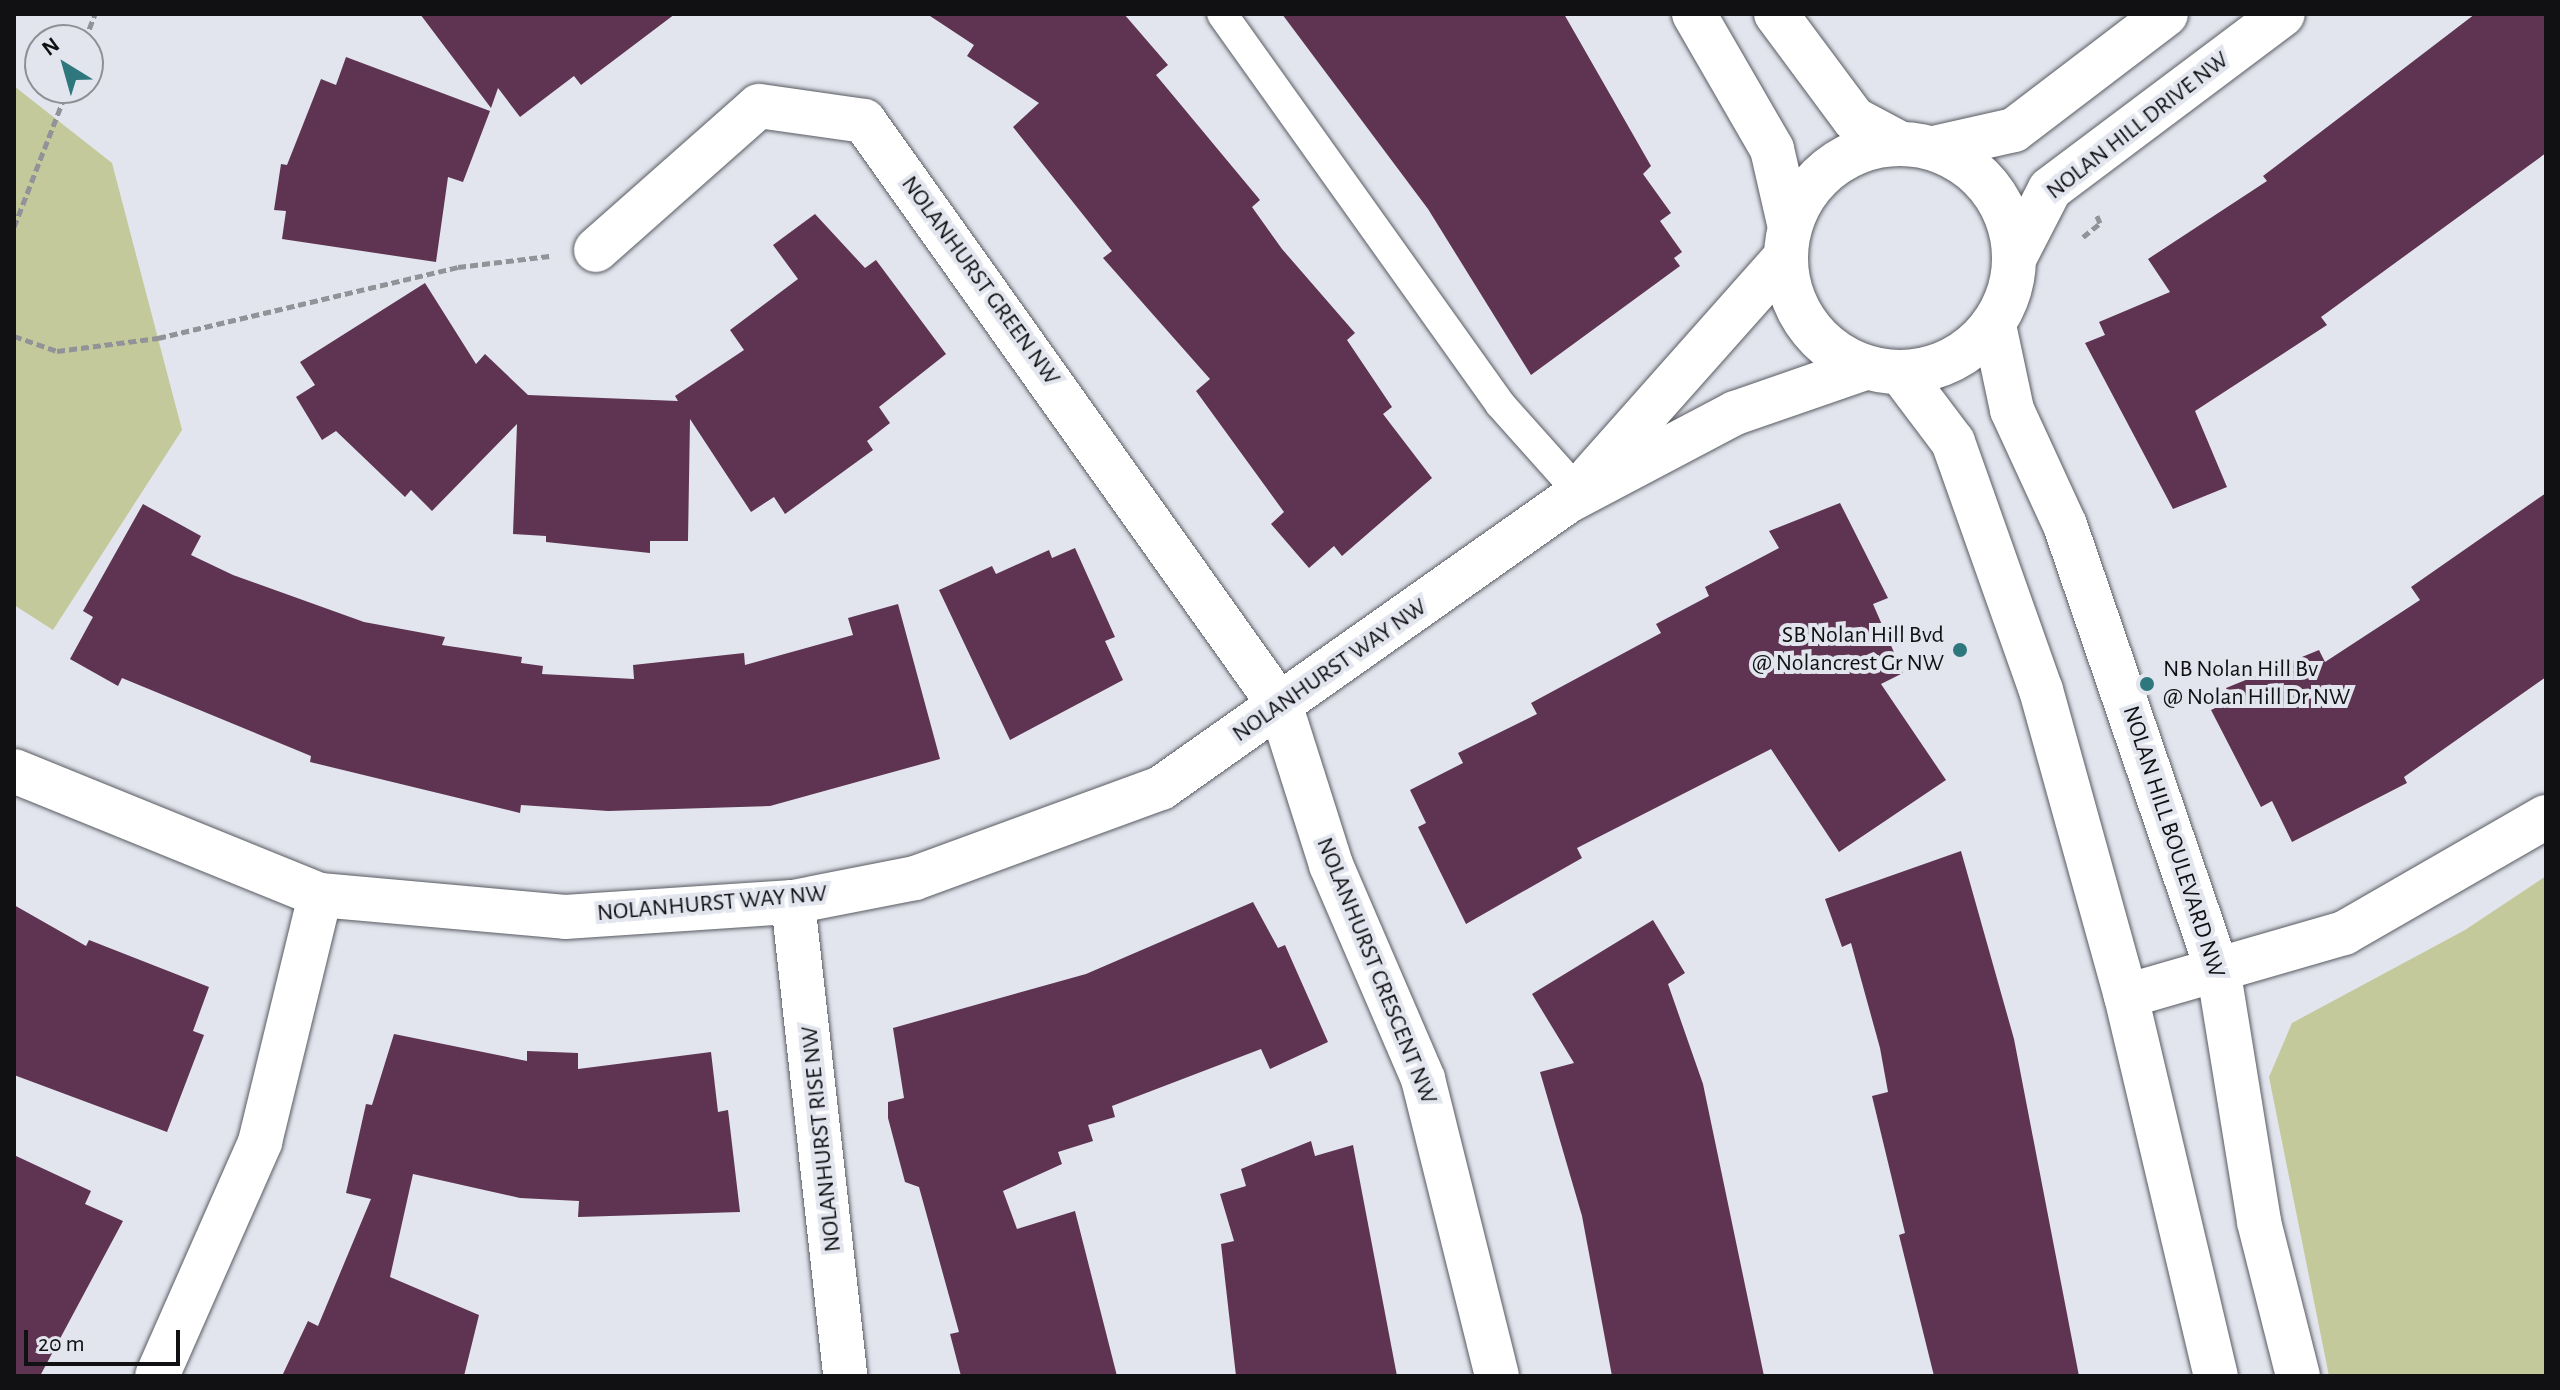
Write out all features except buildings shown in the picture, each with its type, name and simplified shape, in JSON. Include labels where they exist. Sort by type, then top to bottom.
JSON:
[{"type":"street","points":[[1694,14],[1772,149],[1787,241],[1790,295],[1807,327],[1832,352],[1883,371],[1932,406],[1984,512],[2126,996],[2216,1376]]},
{"type":"street","points":[[1776,14],[1854,119],[1917,145],[1992,189],[2015,257],[1994,325],[1958,356],[1883,371]]},
{"type":"street","points":[[1787,241],[1831,165],[1863,148],[1917,145],[2014,130],[2166,14]]},
{"type":"street","name":"NOLAN HILL DRIVE NW","points":[[2015,257],[2050,189],[2283,14]]},
{"type":"street","name":"NOLANHURST GREEN NW","points":[[596,250],[759,106],[864,121],[1281,707]]},
{"type":"street","name":"NOLANHURST WAY NW","points":[[1573,496],[1787,241]]},
{"type":"street","name":"NOLAN HILL BOULEVARD NW","points":[[1994,325],[2007,397],[2070,540],[2219,974],[2259,1222],[2298,1376]]},
{"type":"street","name":"NOLANHURST WAY NW","points":[[14,771],[320,895],[565,917],[793,902],[915,878],[1161,788],[1281,707],[1573,496],[1735,413],[1883,371]]},
{"type":"street","name":"NOLANHURST CRESCENT NW","points":[[1281,707],[1331,865],[1423,1079],[1497,1376]]},
{"type":"street","points":[[2126,996],[2219,974],[2344,933],[2546,817]]},
{"type":"street","points":[[157,1376],[260,1142],[320,895]]},
{"type":"street","name":"NOLANHURST RISE NW","points":[[793,902],[845,1376]]},
{"type":"lane","points":[[1222,14],[1500,404],[1573,496]]},
{"type":"path","points":[[14,227],[62,104]]},
{"type":"path","points":[[2070,248],[2100,223],[2088,202]]},
{"type":"path","points":[[14,336],[57,351],[158,338],[458,267],[596,250]]},
{"type":"green space","points":[[14,86],[24,94],[24,104],[37,104],[112,163],[182,430],[53,630],[14,605]]},
{"type":"green space","points":[[2546,876],[2546,1376],[2329,1376],[2269,1077],[2292,1023],[2465,930]]},
{"type":"place","name":"SB Nolan Hill Bvd @ Nolancrest Gr NW","points":[[1960,650]]},
{"type":"place","name":"NB Nolan Hill Bv @ Nolan Hill Dr NW","points":[[2147,684]]}]
